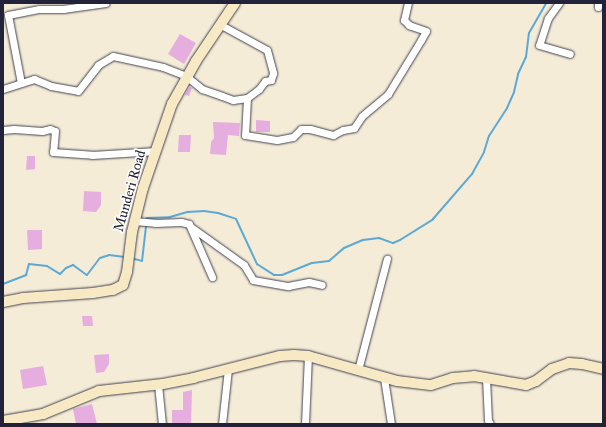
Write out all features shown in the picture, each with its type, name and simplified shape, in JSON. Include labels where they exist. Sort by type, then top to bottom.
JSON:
[{"type":"main road","name":"Munderi Road","points":[[3,302],[23,298],[113,290],[123,285],[138,221],[143,188],[172,104],[186,76],[235,3]]},
{"type":"main road","points":[[3,421],[44,414],[99,391],[158,384],[280,356],[308,356],[384,378],[431,385],[460,377],[474,376],[526,385],[536,381],[552,370],[569,363],[582,364],[603,369]]},
{"type":"street","points":[[21,83],[5,15],[39,9],[63,9],[106,3]]},
{"type":"street","points":[[247,98],[245,135],[263,138],[266,137],[277,140],[293,137],[301,129],[310,129],[333,135],[343,130],[354,128],[362,116],[388,94],[426,30],[409,25],[404,20],[408,3]]},
{"type":"street","points":[[559,3],[548,18],[539,45],[570,54]]},
{"type":"street","points":[[3,89],[34,79],[51,86],[78,91],[98,66],[113,56],[163,67],[186,76],[202,89],[233,100],[247,98],[259,89],[265,81],[271,80],[273,73],[267,50],[221,25]]},
{"type":"street","points":[[3,130],[14,129],[42,131],[50,129],[55,131],[53,152],[92,154],[156,151]]},
{"type":"street","points":[[138,221],[181,222],[189,224],[244,266],[253,280],[288,286],[309,282],[322,285]]},
{"type":"street","points":[[191,227],[212,277]]},
{"type":"street","points":[[358,370],[387,259]]},
{"type":"street","points":[[305,424],[308,356]]},
{"type":"street","points":[[222,424],[228,369]]},
{"type":"street","points":[[384,378],[391,424]]},
{"type":"street","points":[[486,378],[488,420],[490,424]]},
{"type":"street","points":[[158,384],[162,424]]},
{"type":"building","points":[[180,34],[196,43],[184,64],[168,54]]},
{"type":"building","points":[[189,87],[192,88],[189,96],[185,95]]},
{"type":"building","points":[[256,120],[270,121],[270,132],[256,132]]},
{"type":"building","points":[[213,122],[240,123],[239,136],[228,135],[226,155],[210,154],[211,142],[214,138]]},
{"type":"building","points":[[179,135],[191,135],[190,152],[178,152]]},
{"type":"building","points":[[27,156],[35,156],[35,169],[26,170]]},
{"type":"building","points":[[84,191],[101,192],[101,205],[96,212],[83,211]]},
{"type":"building","points":[[27,230],[42,230],[42,249],[28,250]]},
{"type":"building","points":[[82,316],[92,316],[93,326],[83,326]]},
{"type":"building","points":[[109,354],[109,364],[104,372],[96,373],[94,355]]},
{"type":"building","points":[[43,366],[47,385],[23,389],[20,370]]},
{"type":"building","points":[[192,390],[191,424],[172,424],[172,410],[183,410],[183,392]]},
{"type":"building","points":[[92,404],[97,424],[76,424],[73,409]]},
{"type":"waterway","points":[[131,258],[142,261],[147,218],[170,217],[188,212],[204,211],[218,213],[236,219],[257,264],[274,275],[282,275],[312,263],[329,261],[344,248],[363,240],[379,238],[393,243],[400,240],[433,219],[472,174],[484,152],[489,136],[507,108],[514,92],[518,74],[526,57],[529,33],[546,3]]},
{"type":"waterway","points":[[3,284],[26,275],[29,264],[47,266],[60,274],[66,268],[73,265],[87,275],[100,258],[109,255],[125,257]]}]
